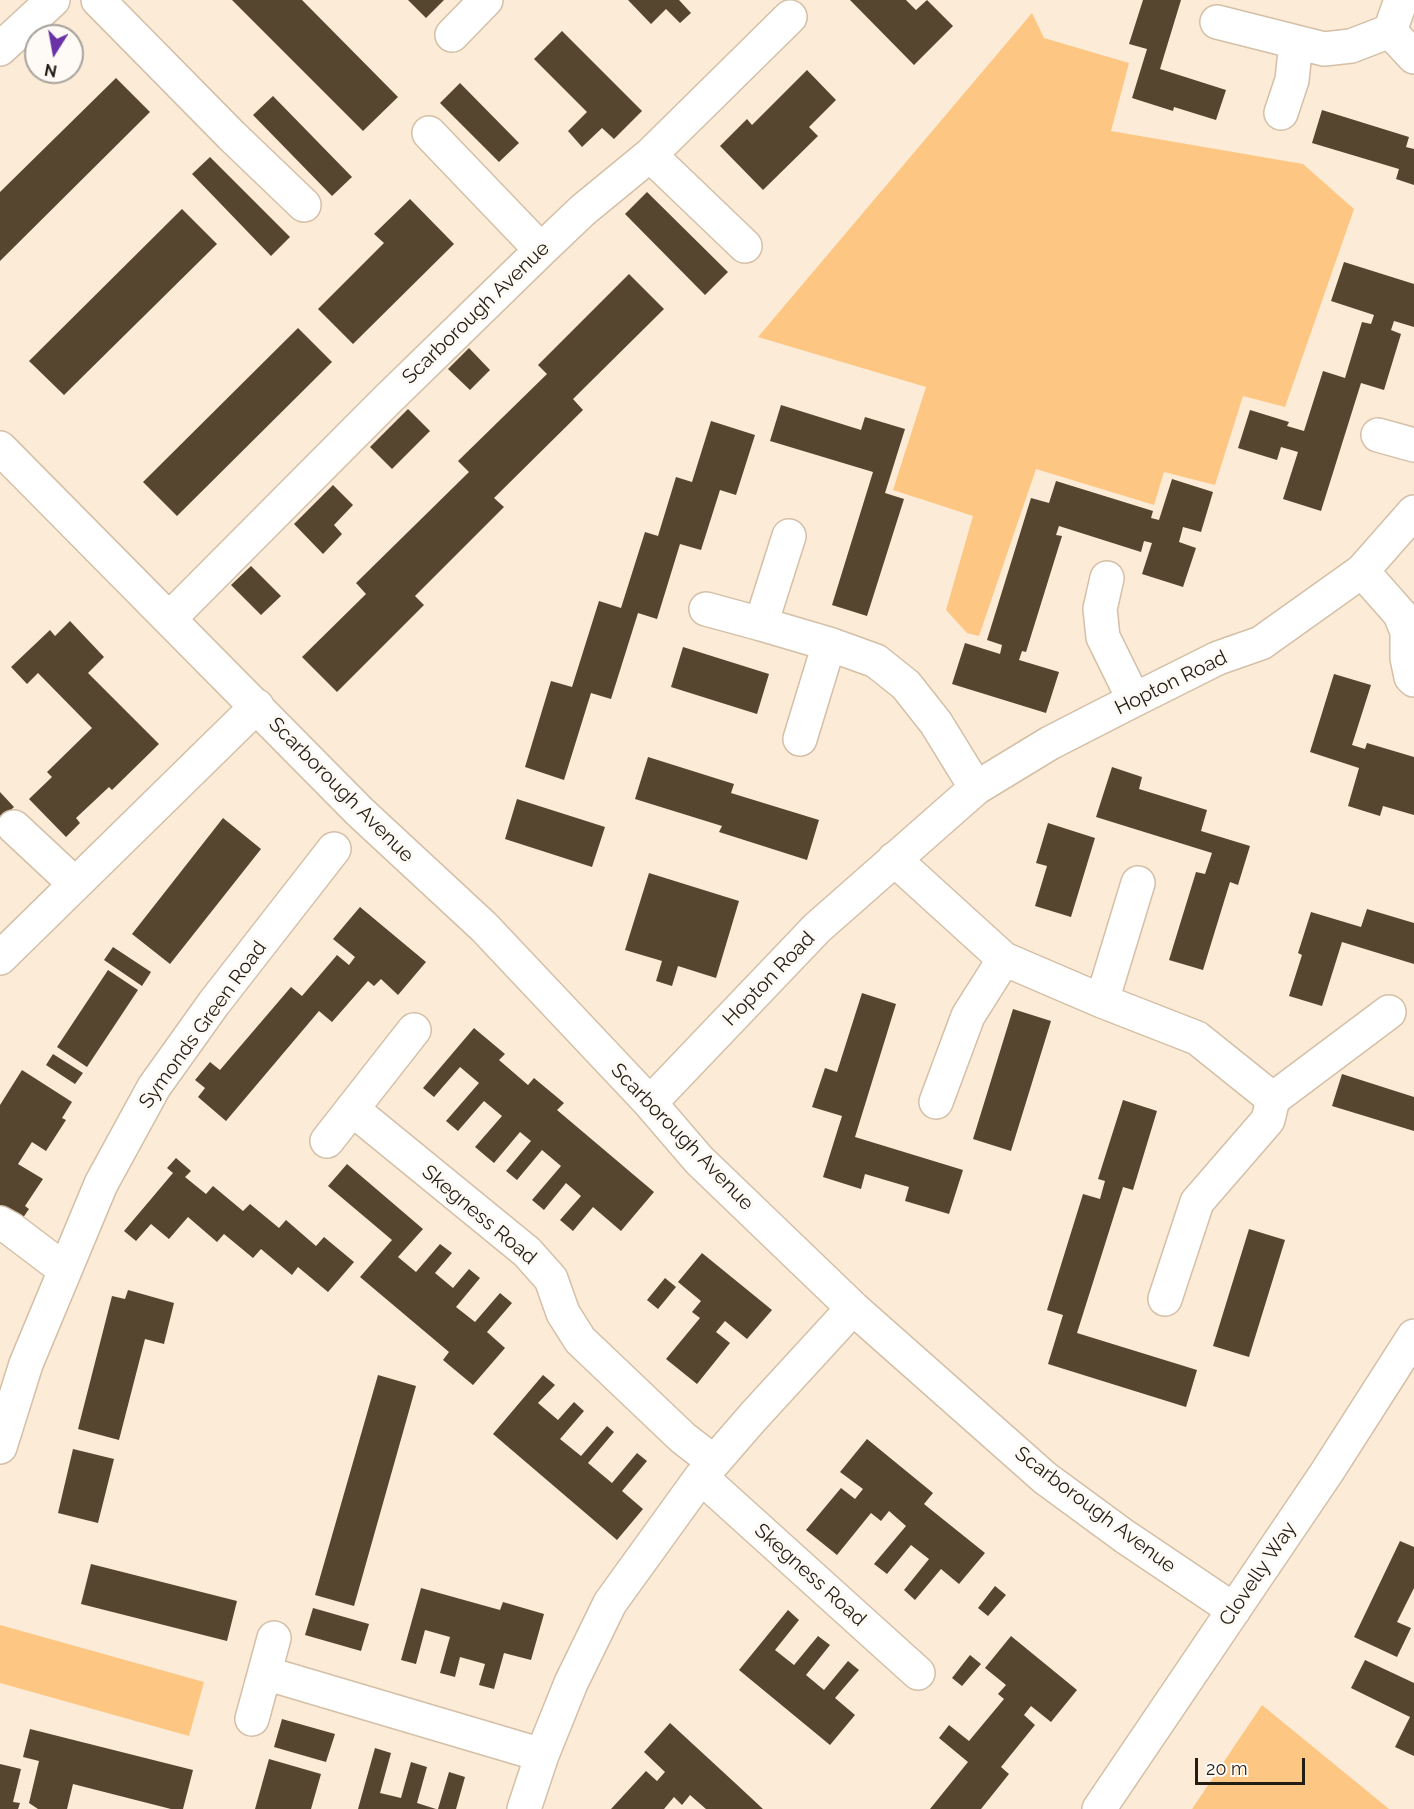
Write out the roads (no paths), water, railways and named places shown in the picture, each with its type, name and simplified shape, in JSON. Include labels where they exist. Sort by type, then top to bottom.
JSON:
[{"type":"street","points":[[0,49],[53,0]]},
{"type":"street","points":[[98,0],[232,136],[304,205]]},
{"type":"street","points":[[453,35],[486,0]]},
{"type":"street","points":[[1217,22],[1324,49],[1351,46],[1390,31],[1401,0]]},
{"type":"street","name":"Scarborough Avenue","points":[[170,618],[385,402],[541,250],[583,210],[650,155],[790,17]]},
{"type":"street","points":[[1390,31],[1414,57]]},
{"type":"street","points":[[1281,113],[1292,80],[1296,42]]},
{"type":"street","points":[[429,133],[541,250]]},
{"type":"street","points":[[650,155],[745,246]]},
{"type":"street","points":[[1378,435],[1414,445]]},
{"type":"street","name":"Scarborough Avenue","points":[[0,448],[360,812],[484,927],[650,1103],[699,1160],[853,1308],[1046,1478],[1094,1514],[1234,1610]]},
{"type":"street","name":"Hopton Road","points":[[650,1103],[817,928],[976,788],[1050,743],[1134,700],[1218,658],[1261,643],[1362,570],[1414,512]]},
{"type":"street","points":[[761,624],[789,536]]},
{"type":"street","points":[[1362,570],[1400,614],[1407,632],[1407,658],[1411,677],[1414,680]]},
{"type":"street","points":[[1107,578],[1100,609],[1103,637],[1134,700]]},
{"type":"street","points":[[706,609],[829,644],[876,661],[906,685],[936,723],[976,788]]},
{"type":"street","points":[[800,739],[829,644]]},
{"type":"street","points":[[0,958],[257,706]]},
{"type":"street","points":[[14,827],[75,884]]},
{"type":"street","name":"Symonds Green Road","points":[[0,1447],[26,1364],[101,1184],[154,1087],[214,1003],[334,849]]},
{"type":"street","points":[[894,859],[1004,958],[1102,1001],[1197,1038],[1273,1099]]},
{"type":"street","points":[[1102,1001],[1138,883]]},
{"type":"street","points":[[936,1102],[968,1016],[1004,958]]},
{"type":"street","points":[[1165,1299],[1197,1202],[1268,1120],[1273,1099],[1389,1012]]},
{"type":"street","points":[[327,1141],[414,1030]]},
{"type":"street","name":"Skegness Road","points":[[352,1108],[527,1252],[551,1279],[563,1312],[580,1340],[683,1438],[708,1470],[918,1672]]},
{"type":"street","points":[[0,1223],[65,1270]]},
{"type":"street","points":[[524,1809],[542,1755],[571,1683],[610,1603],[708,1470],[853,1308]]},
{"type":"street","name":"Clovelly Way","points":[[1099,1809],[1327,1472],[1414,1336]]},
{"type":"street","points":[[252,1719],[274,1638]]},
{"type":"street","points":[[266,1673],[542,1755]]}]
